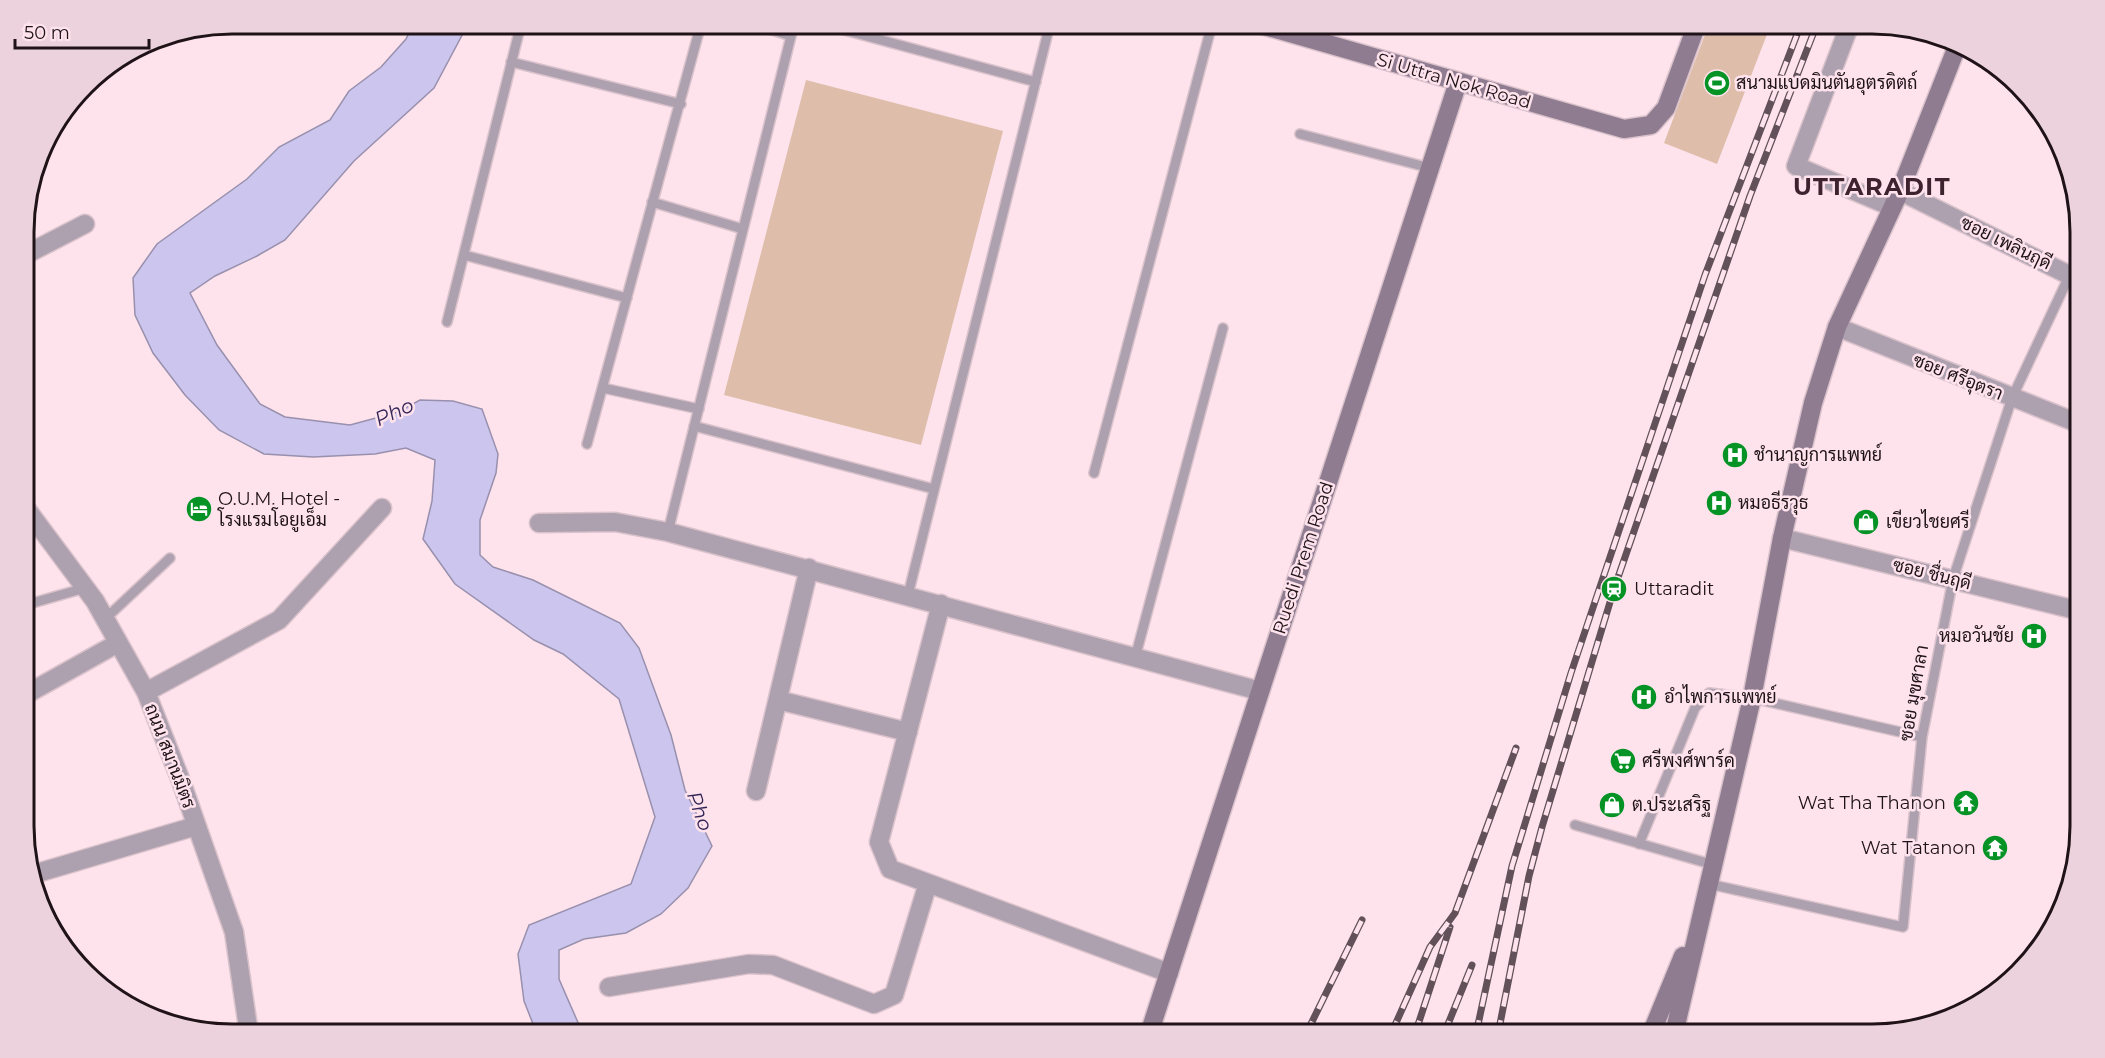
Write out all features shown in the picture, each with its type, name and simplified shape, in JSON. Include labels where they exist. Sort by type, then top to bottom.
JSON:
[{"type":"street","name":"Si Uttra Nok Road","points":[[1304,34],[1458,82],[1624,129],[1651,125],[1666,108],[1693,34]]},
{"type":"street","name":"ซอย เพลินฤดี","points":[[1846,34],[1796,166],[1896,199],[2070,276]]},
{"type":"street","points":[[1677,1023],[1752,698],[1782,538],[1813,403],[1837,327],[1896,199],[1955,53]]},
{"type":"street","name":"Ruedi Prem Road","points":[[1152,1023],[1458,82]]},
{"type":"street","points":[[35,250],[85,224]]},
{"type":"street","name":"ซอย ศรีอุตรา","points":[[1837,327],[2070,420]]},
{"type":"street","points":[[146,692],[279,620],[382,508]]},
{"type":"street","name":"ถนน สมานมิตร","points":[[35,520],[85,588],[146,692],[234,932],[248,1024]]},
{"type":"street","points":[[539,523],[615,522],[668,532],[809,568],[1260,692]]},
{"type":"street","name":"ซอย ชื่นฤดี","points":[[1782,538],[2070,608]]},
{"type":"street","points":[[756,791],[809,568]]},
{"type":"street","points":[[941,604],[879,842],[890,869],[1168,973]]},
{"type":"street","points":[[34,690],[117,643]]},
{"type":"street","points":[[778,700],[908,732]]},
{"type":"street","points":[[40,872],[196,826]]},
{"type":"street","points":[[609,987],[749,964],[773,965],[874,1004],[894,994],[928,883]]},
{"type":"street","points":[[1656,1023],[1708,890]]},
{"type":"lane","points":[[447,322],[518,34]]},
{"type":"lane","points":[[587,444],[698,34]]},
{"type":"lane","points":[[668,532],[791,36],[785,34]]},
{"type":"lane","points":[[859,34],[1036,82]]},
{"type":"lane","points":[[908,595],[1048,34]]},
{"type":"lane","points":[[1094,473],[1209,34]]},
{"type":"lane","points":[[511,62],[681,104]]},
{"type":"lane","points":[[1300,134],[1430,168]]},
{"type":"lane","points":[[652,202],[743,229]]},
{"type":"lane","points":[[464,255],[627,298]]},
{"type":"lane","name":"ซอย มุขศาลา","points":[[1708,890],[1903,927],[1922,737],[1953,579],[2012,398],[2070,288]]},
{"type":"lane","points":[[1135,658],[1223,328]]},
{"type":"lane","points":[[603,388],[699,409]]},
{"type":"lane","points":[[694,426],[934,489]]},
{"type":"lane","points":[[105,619],[170,558]]},
{"type":"lane","points":[[34,602],[85,588]]},
{"type":"lane","points":[[1639,844],[1695,708],[1709,693],[1752,698],[1922,737]]},
{"type":"lane","points":[[1575,825],[1714,865]]},
{"type":"shaded area","points":[[408,34],[463,34],[434,88],[354,161],[285,240],[215,276],[190,293],[217,345],[260,404],[285,417],[350,425],[398,412],[420,400],[453,401],[482,409],[498,454],[496,473],[480,520],[480,555],[493,567],[533,580],[620,623],[639,648],[671,735],[685,790],[712,846],[688,888],[661,914],[626,933],[584,939],[559,950],[559,979],[579,1024],[533,1024],[524,1001],[518,954],[529,925],[631,884],[655,817],[619,699],[563,654],[534,640],[455,584],[423,539],[432,501],[435,460],[406,448],[375,454],[313,457],[264,454],[219,430],[185,395],[153,353],[135,315],[133,278],[157,244],[247,179],[279,147],[330,120],[349,91],[381,67]]},
{"type":"shaded area","name":"สนามแบดมินตันอุตรดิตถ์","points":[[1705,34],[1767,34],[1717,164],[1664,143]]},
{"type":"shaded area","points":[[806,80],[1003,131],[921,445],[724,395]]},
{"type":"railway","points":[[1478,1023],[1512,866],[1571,673],[1705,275],[1797,34]]},
{"type":"railway","points":[[1500,1023],[1529,876],[1614,589],[1750,196],[1813,34]]},
{"type":"railway","points":[[1396,1023],[1430,947],[1455,913],[1516,748]]},
{"type":"railway","points":[[1311,1023],[1362,920]]},
{"type":"railway","points":[[1419,1023],[1450,927]]},
{"type":"railway","points":[[1448,1023],[1472,965]]},
{"type":"place","name":"สนามแบดมินตันอุตรดิตถ์","points":[[1717,83]]},
{"type":"place","name":"ชำนาญการแพทย์","points":[[1735,455]]},
{"type":"place","name":"หมอธีรวุธ","points":[[1719,503]]},
{"type":"place","name":"O.U.M. Hotel - โรงแรมโอยูเอ็ม","points":[[199,509]]},
{"type":"place","name":"เขียวไชยศรี","points":[[1866,522]]},
{"type":"place","name":"Uttaradit","points":[[1614,589]]},
{"type":"place","name":"หมอวันชัย","points":[[2034,636]]},
{"type":"place","name":"อำไพการแพทย์","points":[[1644,697]]},
{"type":"place","name":"ศรีพงศ์พาร์ค","points":[[1623,761]]},
{"type":"place","name":"Wat Tha Thanon","points":[[1966,803]]},
{"type":"place","name":"ต.ประเสริฐ","points":[[1612,805]]},
{"type":"place","name":"Wat Tatanon","points":[[1995,848]]},
{"type":"district","name":"UTTARADIT","points":[[1872,187]]},
{"type":"water label","name":"Pho","points":[[394,412]]},
{"type":"water label","name":"Pho","points":[[700,811]]}]
